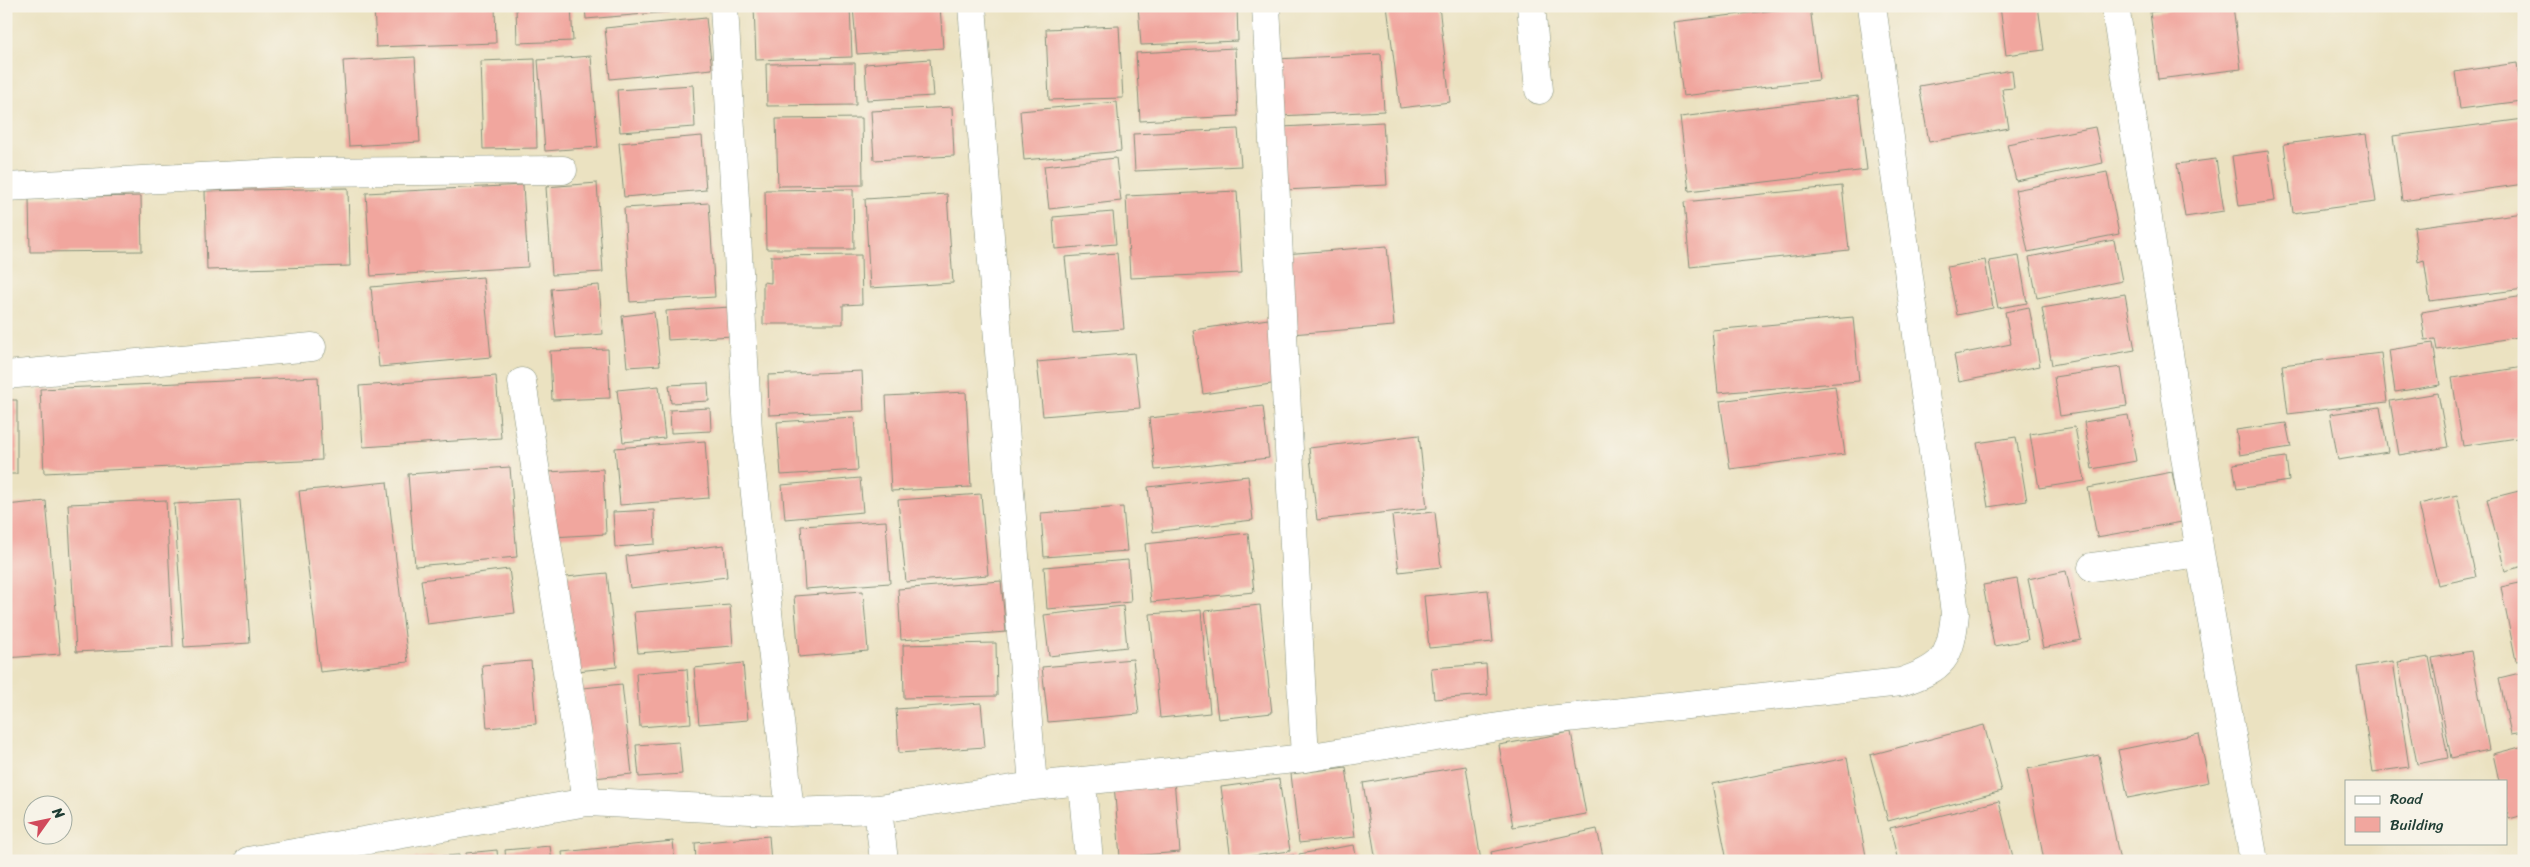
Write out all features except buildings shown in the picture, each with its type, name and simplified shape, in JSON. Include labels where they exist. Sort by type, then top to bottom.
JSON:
[{"type":"street","points":[[724,6],[748,431],[790,812]]},
{"type":"street","points":[[972,6],[1033,786]]},
{"type":"street","points":[[1266,6],[1305,758]]},
{"type":"street","points":[[1531,6],[1539,90]]},
{"type":"street","points":[[248,861],[587,802],[790,812],[878,809],[1033,786],[1305,758],[1530,722],[1901,682],[1922,675],[1940,664],[1953,642],[1956,613],[1872,6]]},
{"type":"street","points":[[2115,6],[2200,553],[2254,861]]},
{"type":"street","points":[[6,188],[296,172],[563,170]]},
{"type":"street","points":[[6,376],[312,347]]},
{"type":"street","points":[[522,382],[587,802]]},
{"type":"street","points":[[2092,567],[2200,553]]},
{"type":"street","points":[[1082,782],[1089,861]]},
{"type":"street","points":[[878,809],[884,861]]}]
